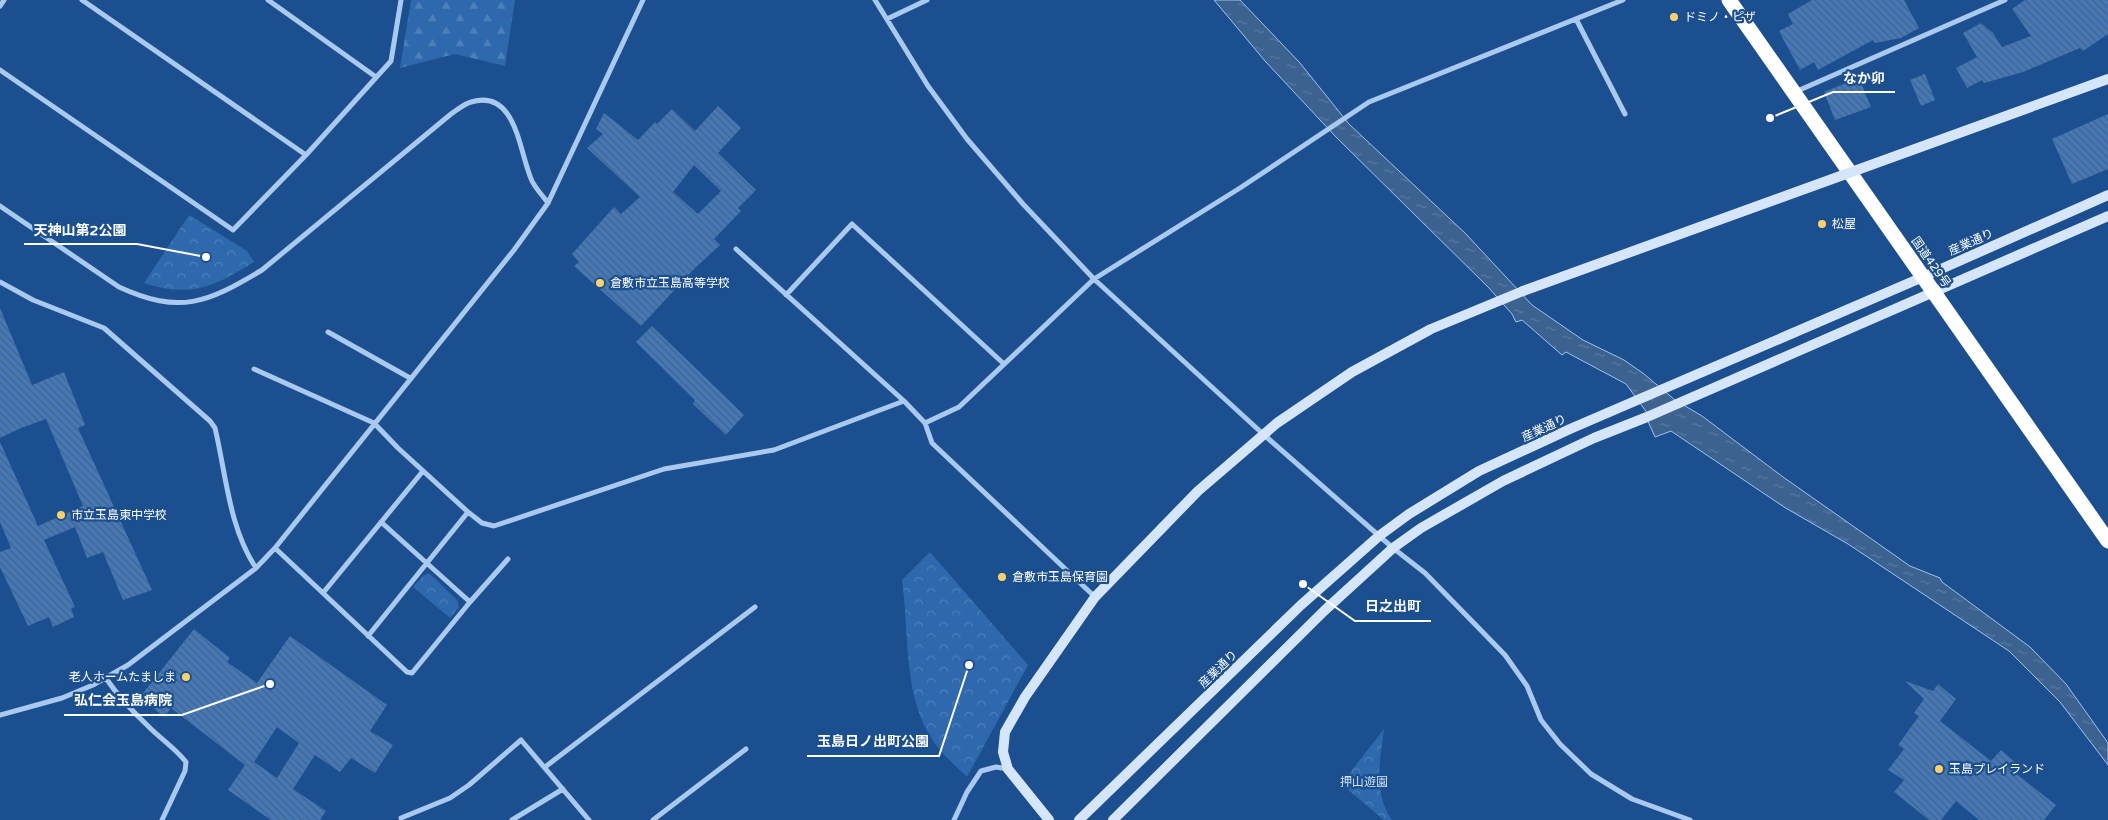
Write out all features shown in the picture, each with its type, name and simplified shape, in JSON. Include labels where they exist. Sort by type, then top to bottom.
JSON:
[{"type":"highway","name":"国道429号","points":[[1729,0],[2108,541]]},
{"type":"street","points":[[0,6],[4,0]]},
{"type":"street","points":[[82,0],[306,155]]},
{"type":"street","points":[[268,0],[376,77]]},
{"type":"street","points":[[0,70],[233,230],[306,155],[391,61],[401,0]]},
{"type":"street","points":[[0,715],[62,698],[92,685],[128,665],[256,568],[275,548],[514,250],[548,203],[643,0]]},
{"type":"street","points":[[885,0],[876,2],[928,86],[967,139],[1023,204],[1094,279],[1263,434],[1392,548],[1425,573],[1505,655],[1527,686],[1541,720],[1560,744],[1591,774],[1632,799],[1690,820]]},
{"type":"street","points":[[887,19],[927,0]]},
{"type":"street","points":[[925,423],[959,406],[1094,279],[1240,188],[1369,102],[1623,0]]},
{"type":"street","points":[[1793,93],[2005,0]]},
{"type":"street","points":[[1576,19],[1625,114]]},
{"type":"street","points":[[1048,820],[1008,770],[1002,752],[1005,732],[1025,697],[1096,597],[1198,491],[1277,423],[1352,372],[1431,329],[1523,291],[2108,78]]},
{"type":"street","points":[[0,206],[119,287],[138,296],[160,302],[179,303],[206,299],[229,290],[262,270],[451,114],[470,102],[483,100],[496,102],[512,119],[532,182],[548,203]]},
{"type":"street","name":"産業通り","points":[[1079,820],[1301,605],[1379,536],[1409,514],[1479,471],[2108,195]]},
{"type":"street","points":[[1113,820],[1324,611],[1392,548],[1421,528],[1503,481],[1594,438],[1647,417],[2108,216]]},
{"type":"street","points":[[786,295],[852,224],[1004,364]]},
{"type":"street","points":[[736,250],[904,401],[925,423],[932,443],[1096,597]]},
{"type":"street","points":[[0,282],[33,300],[104,328],[210,421],[215,428],[235,521],[244,547],[256,568]]},
{"type":"street","points":[[328,332],[410,378]]},
{"type":"street","points":[[254,369],[374,423],[468,512],[482,524],[494,526],[664,469],[774,450],[904,401]]},
{"type":"street","points":[[323,593],[423,471]]},
{"type":"street","points":[[368,636],[468,512]]},
{"type":"street","points":[[381,522],[470,602]]},
{"type":"street","points":[[275,548],[407,672],[412,672],[508,559]]},
{"type":"street","points":[[545,767],[755,607]]},
{"type":"street","points":[[105,678],[118,697],[150,728],[173,746],[186,762],[185,771],[162,820]]},
{"type":"street","points":[[401,818],[450,798],[469,786],[521,740],[589,820]]},
{"type":"street","points":[[653,820],[746,749]]},
{"type":"street","points":[[954,820],[967,792],[981,771],[996,767],[1008,770]]},
{"type":"street","points":[[512,820],[563,789]]},
{"type":"green space","points":[[411,0],[515,0],[505,66],[455,54],[400,68]]},
{"type":"green space","points":[[189,215],[247,251],[254,262],[227,278],[202,288],[175,290],[144,283]]},
{"type":"green space","points":[[930,552],[1028,665],[967,777],[942,752],[929,734],[915,699],[911,679],[902,580]]},
{"type":"green space","points":[[429,573],[457,600],[459,607],[450,618],[413,587],[423,576]]},
{"type":"green space","name":"押山遊園","points":[[1384,729],[1379,776],[1380,788],[1386,810],[1392,820],[1384,820],[1341,784]]},
{"type":"water","points":[[1214,0],[1240,0],[1300,63],[1349,124],[1466,234],[1532,305],[1583,340],[1624,360],[1675,400],[1702,416],[1783,477],[1910,566],[1940,578],[1942,582],[2030,647],[2066,684],[2108,743],[2108,765],[2060,702],[2009,651],[1848,544],[1784,507],[1671,431],[1655,437],[1647,419],[1648,414],[1626,384],[1566,352],[1562,355],[1522,320],[1516,322],[1512,314],[1489,288],[1335,136],[1265,61]]},
{"type":"building","points":[[1812,0],[1904,0],[1919,28],[1901,38],[1875,43],[1873,40],[1818,70],[1814,62],[1800,70],[1779,31],[1793,24],[1788,14]]},
{"type":"building","points":[[2025,0],[2108,0],[2108,34],[2083,51],[2080,48],[2023,72],[1984,83],[1982,80],[1967,88],[1956,68],[1977,57],[1963,33],[1981,23],[1993,33],[2002,47],[2031,36],[2012,9]]},
{"type":"building","points":[[1925,74],[1935,100],[1921,106],[1910,80]]},
{"type":"building","points":[[1859,78],[1871,107],[1835,120],[1824,92]]},
{"type":"building","points":[[718,106],[741,128],[718,153],[756,190],[738,208],[741,211],[714,239],[720,245],[692,271],[641,326],[574,266],[579,262],[572,254],[614,207],[621,214],[640,197],[587,148],[603,134],[596,129],[604,113],[638,140],[655,122],[657,124],[672,109],[695,131]],"holes":[[[694,165],[721,191],[698,214],[673,192]]]},
{"type":"building","points":[[2108,114],[2108,169],[2072,184],[2052,139]]},
{"type":"building","points":[[0,308],[32,385],[64,372],[85,425],[78,428],[152,590],[123,600],[103,552],[87,558],[75,527],[44,540],[75,607],[71,608],[74,617],[53,627],[49,617],[28,626],[0,567],[0,552],[11,548],[0,522],[0,442],[38,526],[83,506],[46,419],[0,438]]},
{"type":"building","points":[[652,326],[744,415],[726,435],[693,404],[695,400],[636,342]]},
{"type":"building","points":[[194,629],[230,658],[227,662],[257,683],[290,636],[387,705],[370,731],[393,745],[375,773],[351,758],[340,772],[315,755],[293,789],[326,811],[320,820],[271,820],[228,790],[245,765],[171,708],[164,717],[140,697]],"holes":[[[277,727],[299,743],[277,778],[254,762]]]},
{"type":"building","points":[[1905,681],[1933,691],[1938,684],[1956,699],[1940,721],[1991,761],[2001,750],[2015,762],[2009,768],[2056,805],[2044,820],[1979,820],[1956,801],[1941,820],[1929,820],[1894,792],[1904,780],[1888,770],[1904,749],[1898,745],[1919,716],[1914,713],[1924,699]]},
{"type":"place","name":"ドミノ・ピザ","points":[[1674,17]]},
{"type":"place","name":"なか卯","points":[[1770,118]]},
{"type":"place","name":"松屋","points":[[1822,224]]},
{"type":"place","name":"天神山第2公園","points":[[206,257]]},
{"type":"place","name":"倉敷市立玉島高等学校","points":[[600,283]]},
{"type":"place","name":"市立玉島東中学校","points":[[61,515]]},
{"type":"place","name":"倉敷市玉島保育園","points":[[1002,577]]},
{"type":"place","name":"日之出町","points":[[1303,584]]},
{"type":"place","name":"玉島日ノ出町公園","points":[[969,665]]},
{"type":"place","name":"老人ホームたましま","points":[[186,677]]},
{"type":"place","name":"弘仁会玉島病院","points":[[270,684]]},
{"type":"place","name":"玉島プレイランド","points":[[1939,769]]}]
